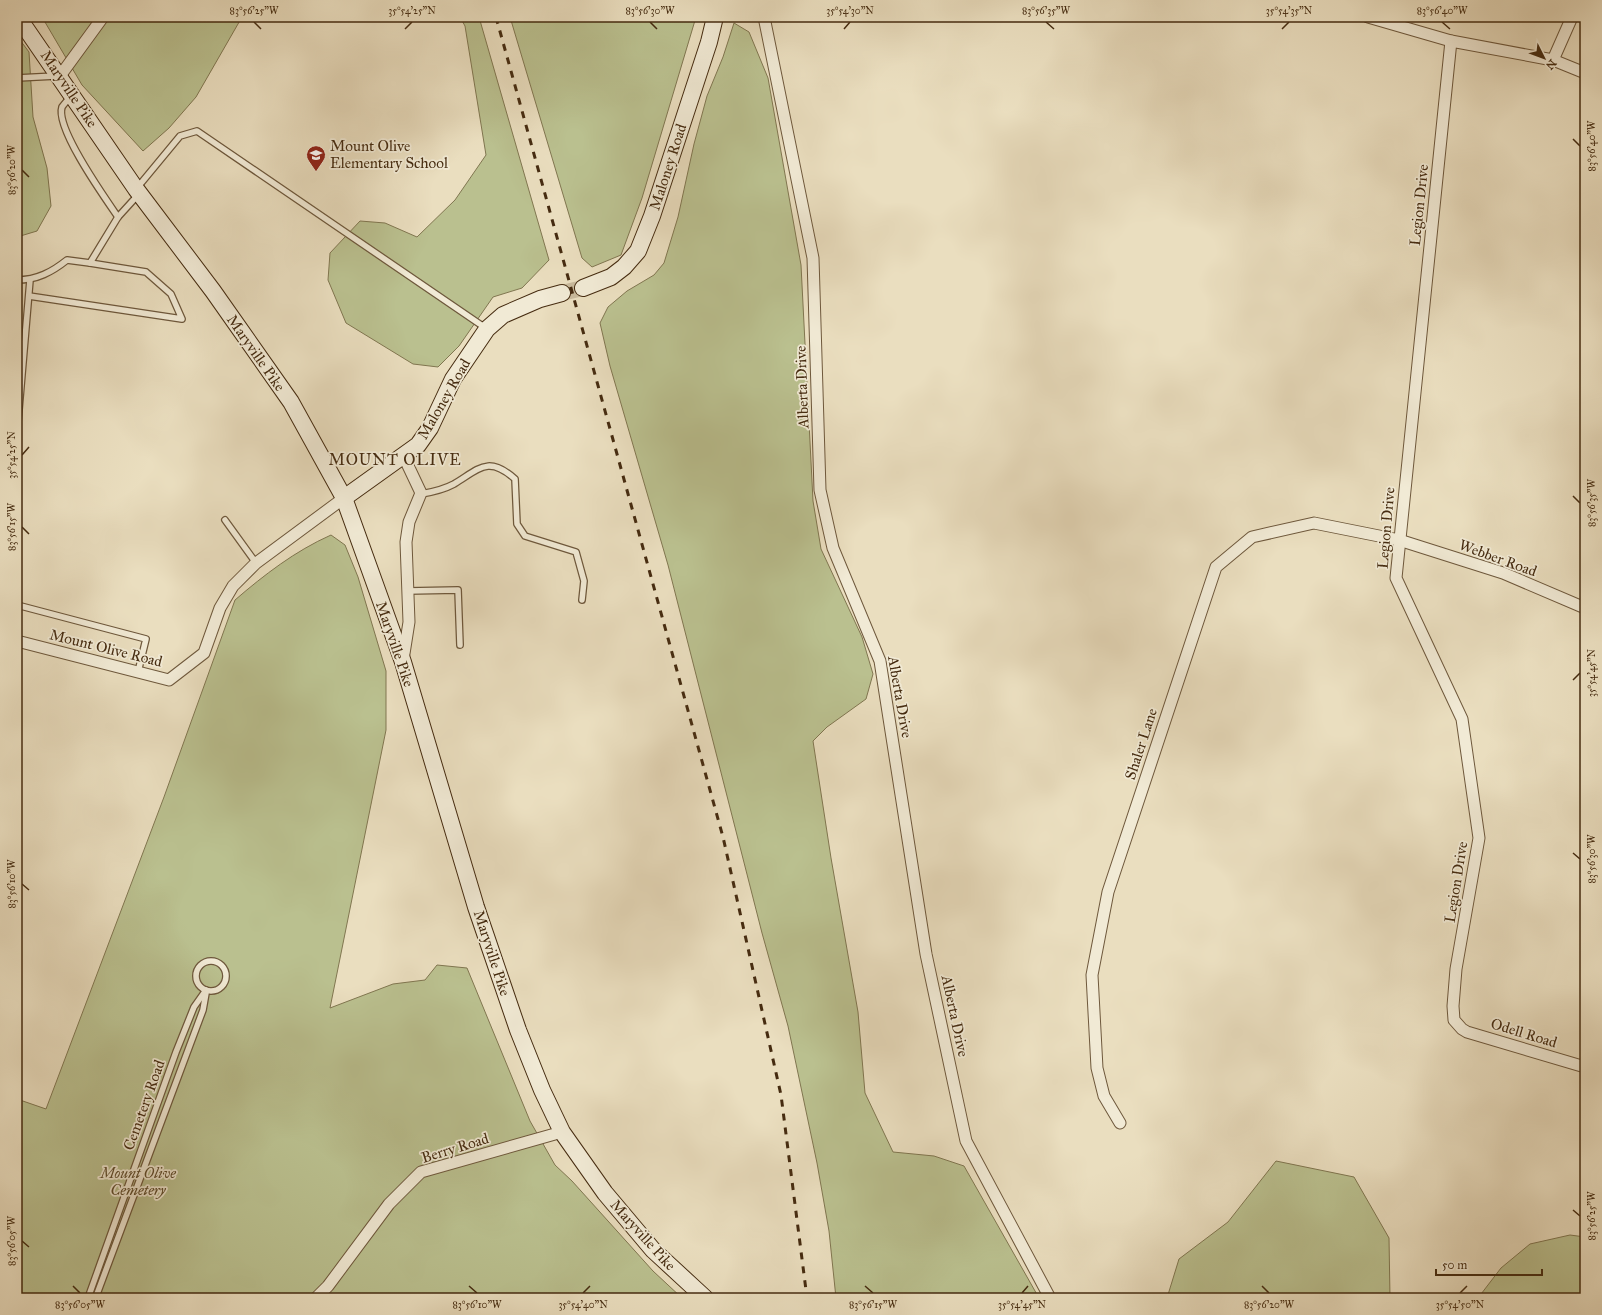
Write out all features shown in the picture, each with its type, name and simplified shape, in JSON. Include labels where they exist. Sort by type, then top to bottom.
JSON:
[{"type":"main road","name":"Maryville Pike","points":[[18,17],[138,191],[213,291],[291,402],[344,498],[403,662],[476,907],[515,1023],[542,1090],[562,1132],[605,1193],[653,1250],[705,1298]]},
{"type":"main road","name":"Maloney Road","points":[[583,288],[611,277],[624,267],[638,251],[652,216],[709,42],[715,17]]},
{"type":"main road","name":"Maloney Road","points":[[344,498],[418,445],[430,428],[453,378],[487,329],[503,316],[540,299],[562,293]]},
{"type":"street","points":[[60,76],[103,17]]},
{"type":"street","name":"Alberta Drive","points":[[764,17],[813,258],[820,490],[833,548],[880,661],[926,954],[966,1141],[1050,1298]]},
{"type":"street","points":[[1368,17],[1451,41],[1553,60],[1585,73]]},
{"type":"street","points":[[1553,60],[1572,17]]},
{"type":"street","name":"Legion Drive","points":[[1451,41],[1396,578],[1462,718],[1479,838],[1456,969],[1453,1015],[1457,1024]]},
{"type":"street","points":[[403,455],[421,494],[409,522],[406,542],[409,622],[403,662]]},
{"type":"street","name":"Mount Olive Road","points":[[17,641],[169,680],[204,653],[220,608],[233,586],[256,563],[344,498]]},
{"type":"street","name":"Shaler Lane","points":[[1120,1123],[1104,1096],[1097,1068],[1092,976],[1108,892],[1216,567],[1252,538],[1314,523],[1399,540]]},
{"type":"street","name":"Webber Road","points":[[1399,540],[1504,573],[1585,608]]},
{"type":"street","name":"Odell Road","points":[[1457,1024],[1467,1032],[1585,1067]]},
{"type":"street","name":"Berry Road","points":[[316,1298],[328,1286],[389,1204],[421,1172],[562,1132]]},
{"type":"lane","points":[[17,78],[60,76]]},
{"type":"lane","points":[[72,94],[62,107],[62,118],[72,144],[118,217]]},
{"type":"lane","points":[[90,264],[118,217],[180,136],[197,131],[487,329]]},
{"type":"lane","points":[[17,280],[30,280],[54,271],[67,260],[146,272],[171,294],[182,319],[29,296]]},
{"type":"lane","points":[[17,433],[30,280]]},
{"type":"lane","points":[[421,494],[439,491],[478,467],[490,466],[506,471],[515,479],[517,524],[525,536],[576,552],[584,580],[582,600]]},
{"type":"lane","points":[[225,520],[256,563]]},
{"type":"lane","points":[[407,591],[458,590],[460,645]]},
{"type":"lane","points":[[17,605],[146,639],[138,672]]},
{"type":"lane","points":[[214,962],[222,966],[225,970],[225,980],[220,988],[211,991],[206,990],[202,988],[197,980],[198,970],[204,963],[214,962]]},
{"type":"lane","name":"Cemetery Road","points":[[88,1298],[89,1291],[176,1052],[194,1006],[206,990]]},
{"type":"lane","name":"Cemetery Road","points":[[94,1298],[97,1294],[203,1010],[206,990]]},
{"type":"green space","points":[[42,17],[242,17],[196,97],[169,128],[143,151],[82,85]]},
{"type":"green space","points":[[460,17],[479,17],[549,260],[522,288],[493,297],[459,346],[438,367],[413,364],[346,323],[328,280],[330,253],[360,221],[385,223],[417,237],[455,200],[486,155],[465,26]]},
{"type":"green space","points":[[510,17],[696,17],[642,198],[621,255],[592,267],[582,258]]},
{"type":"green space","points":[[734,23],[749,32],[768,78],[801,265],[813,501],[821,549],[862,637],[873,674],[866,699],[827,727],[813,741],[831,858],[858,1012],[865,1093],[893,1152],[934,1156],[964,1166],[1039,1298],[836,1298],[829,1231],[817,1163],[788,1026],[762,933],[668,565],[610,366],[600,323],[608,307],[627,291],[654,275],[664,263],[678,217],[694,144],[707,96],[723,57]]},
{"type":"green space","points":[[17,36],[29,52],[33,117],[47,168],[51,206],[37,231],[17,237]]},
{"type":"green space","name":"Mount Olive Cemetery","points":[[331,535],[345,545],[358,577],[386,671],[386,730],[330,1008],[393,984],[425,980],[437,965],[467,968],[530,1121],[555,1165],[572,1181],[653,1271],[682,1298],[17,1298],[17,1099],[46,1109],[164,797],[235,600],[280,564],[305,548]]},
{"type":"green space","points":[[1276,1161],[1354,1177],[1389,1238],[1390,1298],[1167,1298],[1179,1259],[1228,1222]]},
{"type":"green space","points":[[1570,1235],[1585,1237],[1585,1298],[1478,1298],[1501,1268],[1530,1244]]},
{"type":"tunnel","points":[[562,293],[583,288]]},
{"type":"railway","points":[[496,17],[723,837],[781,1095],[807,1298]]},
{"type":"place","name":"Mount Olive Elementary School","points":[[316,172]]},
{"type":"district","name":"MOUNT OLIVE","points":[[395,459]]}]
